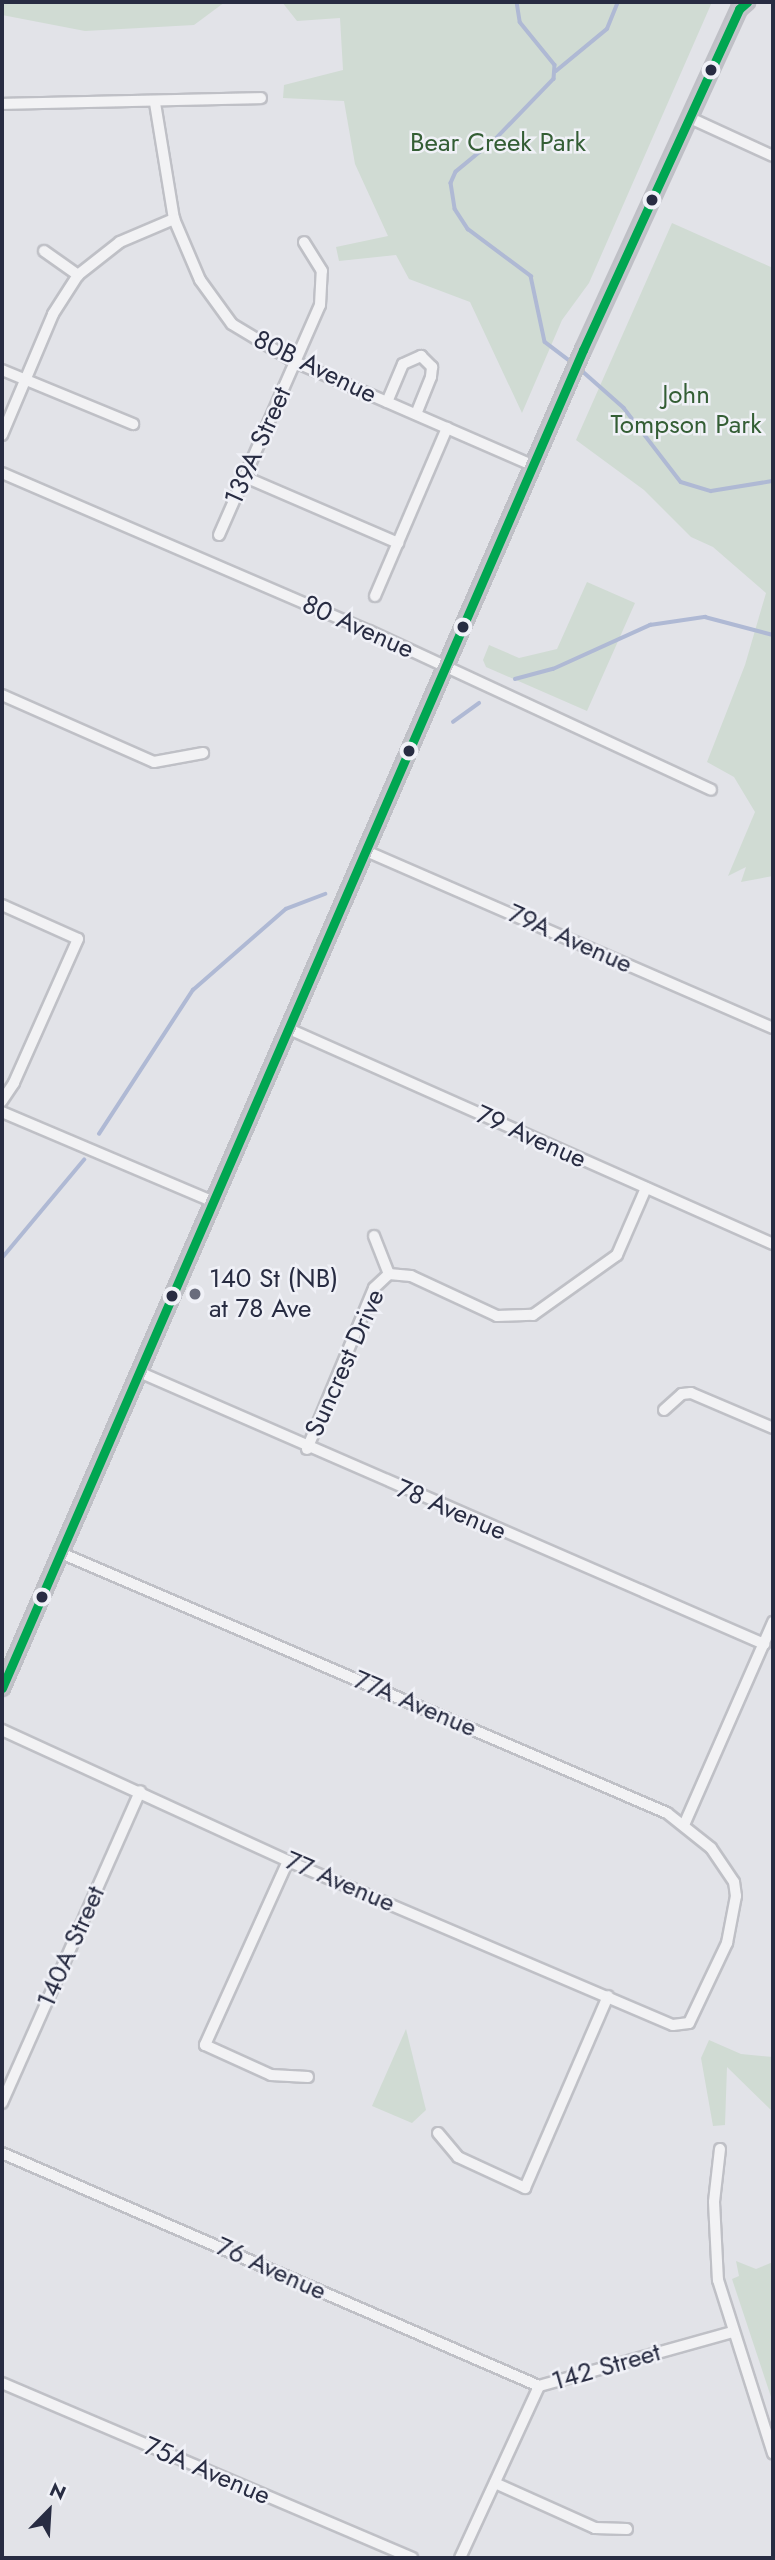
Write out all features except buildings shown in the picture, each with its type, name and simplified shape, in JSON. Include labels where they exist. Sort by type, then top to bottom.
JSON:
[{"type":"main road","points":[[2,1688],[583,350],[741,4]]},
{"type":"street","points":[[2,104],[155,103],[261,98]]},
{"type":"street","name":"80B Avenue","points":[[155,103],[174,219],[200,280],[221,312],[246,335],[295,362],[534,466]]},
{"type":"street","points":[[690,118],[773,156]]},
{"type":"street","points":[[2,435],[53,314],[78,275],[120,242],[174,219]]},
{"type":"street","name":"139A Street","points":[[219,535],[320,305],[322,271],[304,242]]},
{"type":"street","points":[[44,251],[78,275]]},
{"type":"street","name":"80B Avenue","points":[[387,402],[403,364],[421,356],[432,367],[431,377],[416,414]]},
{"type":"street","points":[[2,370],[133,424]]},
{"type":"street","points":[[375,596],[447,428]]},
{"type":"street","name":"80 Avenue","points":[[2,473],[446,667],[711,790]]},
{"type":"street","points":[[245,477],[398,543]]},
{"type":"street","points":[[2,695],[155,762],[203,753]]},
{"type":"street","name":"79A Avenue","points":[[366,850],[773,1028]]},
{"type":"street","points":[[2,905],[78,939],[14,1083],[2,1101]]},
{"type":"street","name":"79 Avenue","points":[[289,1029],[773,1244]]},
{"type":"street","points":[[2,1112],[214,1202]]},
{"type":"street","name":"Suncrest Drive","points":[[307,1449],[374,1288],[389,1274],[411,1276],[497,1316],[533,1315],[617,1255],[646,1188]]},
{"type":"street","points":[[373,1236],[389,1274]]},
{"type":"street","name":"78 Avenue","points":[[139,1373],[307,1449],[764,1644]]},
{"type":"street","points":[[664,1410],[682,1394],[691,1393],[773,1428]]},
{"type":"street","name":"77A Avenue","points":[[61,1553],[667,1812],[724,1864],[736,1896],[727,1943],[690,2023],[682,2026]]},
{"type":"street","points":[[684,1825],[773,1622]]},
{"type":"street","name":"77 Avenue","points":[[2,1730],[288,1861],[682,2026]]},
{"type":"street","name":"140A Street","points":[[2,2103],[140,1791]]},
{"type":"street","points":[[288,1861],[205,2045],[271,2075],[308,2077]]},
{"type":"street","points":[[438,2133],[458,2157],[525,2188],[608,1996]]},
{"type":"street","points":[[720,2149],[715,2171],[715,2254],[733,2332],[773,2453]]},
{"type":"street","name":"76 Avenue","points":[[2,2153],[539,2386]]},
{"type":"street","name":"142 Street","points":[[460,2558],[539,2386],[733,2332]]},
{"type":"street","name":"75A Avenue","points":[[2,2383],[412,2558]]},
{"type":"street","points":[[495,2483],[595,2528],[627,2529]]},
{"type":"green space","points":[[2,2],[225,2],[194,25],[85,31],[2,15]]},
{"type":"green space","name":"Bear Creek Park","points":[[282,2],[712,2],[589,283],[562,320],[522,413],[470,302],[409,279],[396,255],[339,261],[336,247],[388,236],[355,164],[344,101],[283,98],[284,85],[343,70],[340,18],[297,21]]},
{"type":"green space","name":"John Tompson Park","points":[[672,223],[773,268],[773,876],[741,882],[746,867],[728,876],[755,812],[734,777],[707,762],[745,665],[766,593],[713,547],[691,537],[644,490],[576,440]]},
{"type":"green space","points":[[587,582],[635,603],[587,711],[486,667],[483,660],[489,645],[519,658],[557,649]]},
{"type":"green space","points":[[406,2029],[426,2110],[412,2123],[372,2106]]},
{"type":"green space","points":[[709,2040],[741,2054],[773,2057],[773,2112],[727,2067],[725,2125],[713,2126],[701,2058]]},
{"type":"green space","points":[[736,2261],[756,2269],[773,2262],[773,2403],[732,2279],[739,2276]]},
{"type":"waterway","points":[[517,2],[520,22],[555,65],[554,79],[495,140],[456,172],[451,183],[455,209],[468,229],[531,276],[545,342],[573,363]]},
{"type":"waterway","points":[[556,71],[607,29],[618,2]]},
{"type":"waterway","points":[[579,368],[624,408],[681,482],[711,491],[773,481]]},
{"type":"waterway","points":[[515,679],[553,669],[650,625],[705,617],[773,635]]},
{"type":"waterway","points":[[453,722],[479,703]]},
{"type":"waterway","points":[[99,1134],[193,990],[286,909],[325,894]]},
{"type":"waterway","points":[[2,1258],[84,1160]]},
{"type":"transit line","points":[[2,1688],[583,350],[739,9],[747,2]]},
{"type":"place","name":"140 St (NB) at 78 Ave","points":[[195,1294]]}]
